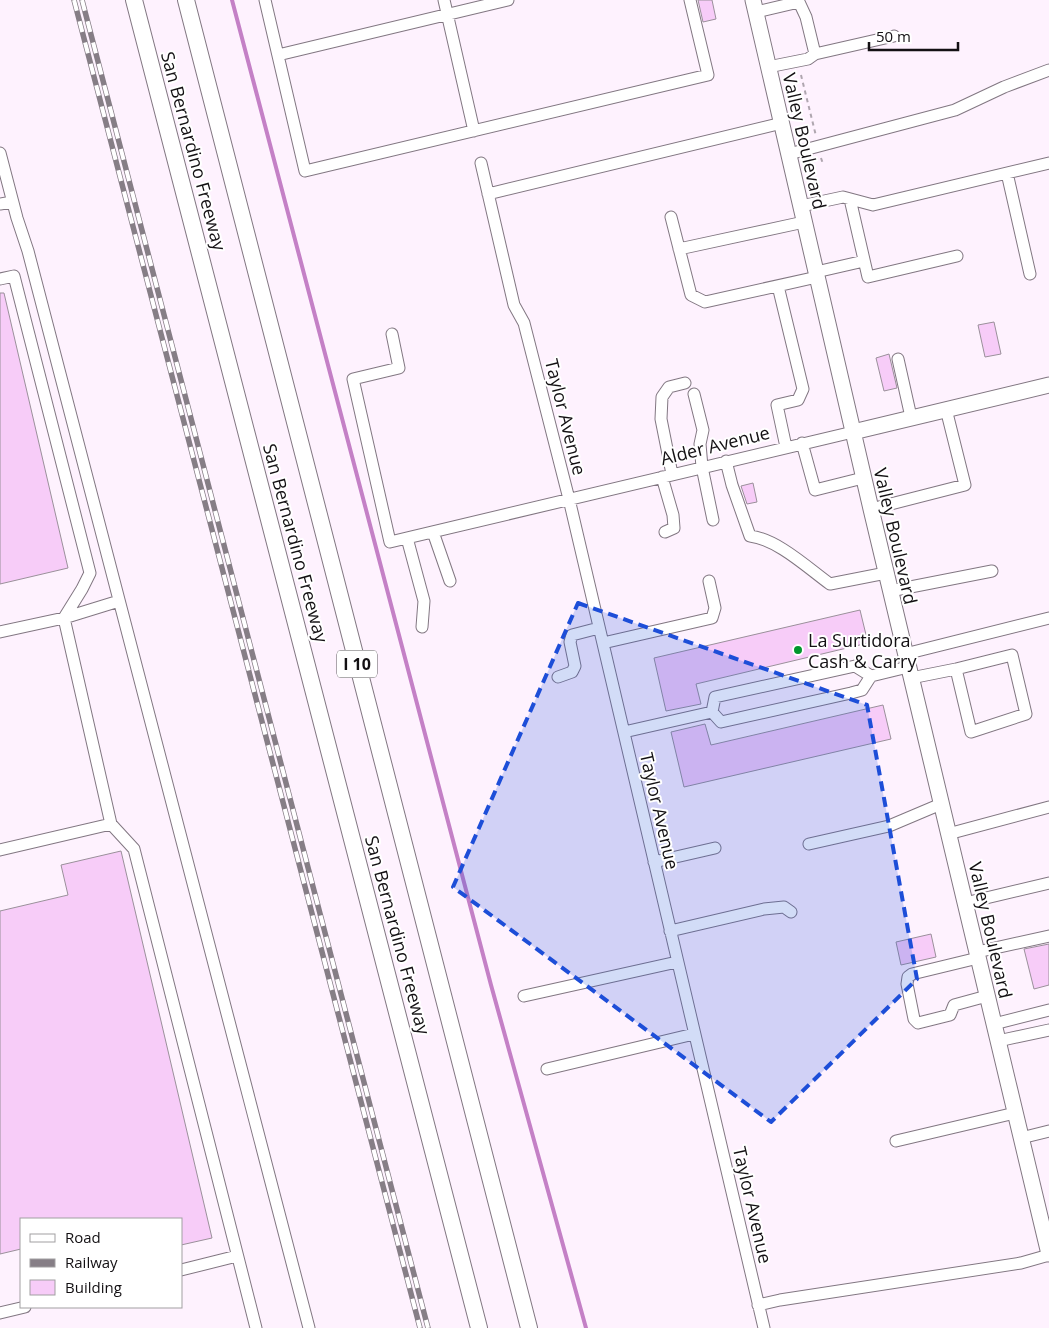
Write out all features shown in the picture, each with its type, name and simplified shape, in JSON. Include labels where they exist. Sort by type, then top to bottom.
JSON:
[{"type":"highway","name":"San Bernardino Freeway","points":[[134,0],[479,1328]]},
{"type":"highway","name":"San Bernardino Freeway","points":[[186,0],[529,1328]]},
{"type":"main road","name":"Valley Boulevard","points":[[754,6],[870,509],[1049,1255]]},
{"type":"main road","name":"Alder Avenue","points":[[853,432],[1049,385]]},
{"type":"street","points":[[265,0],[305,171],[708,75],[690,0]]},
{"type":"street","points":[[444,0],[474,131]]},
{"type":"street","points":[[278,54],[508,0]]},
{"type":"street","points":[[754,6],[798,2],[806,16],[815,54]]},
{"type":"street","points":[[768,67],[808,59],[815,54],[894,36]]},
{"type":"street","points":[[789,154],[955,110],[1004,87],[1049,70]]},
{"type":"street","points":[[488,194],[782,123]]},
{"type":"street","points":[[0,153],[12,202],[28,251],[309,1328]]},
{"type":"street","name":"Taylor Avenue","points":[[481,162],[514,305],[524,323],[569,499],[764,1328]]},
{"type":"street","points":[[801,206],[843,197],[873,205],[1049,163]]},
{"type":"street","points":[[1008,173],[1030,274]]},
{"type":"street","points":[[850,199],[868,277],[957,256]]},
{"type":"street","points":[[0,204],[12,202]]},
{"type":"street","points":[[671,217],[691,295],[705,302],[778,286],[864,261]]},
{"type":"street","points":[[679,249],[804,222]]},
{"type":"street","points":[[0,279],[14,276],[90,572],[64,618],[111,824],[134,849],[256,1328]]},
{"type":"street","points":[[778,286],[802,389],[798,400],[777,405],[786,447]]},
{"type":"street","name":"Alder Avenue","points":[[392,334],[399,368],[353,379],[390,542],[853,432]]},
{"type":"street","points":[[898,359],[911,418]]},
{"type":"street","points":[[665,532],[674,528],[674,516],[667,476],[661,419],[662,398],[669,387],[685,383]]},
{"type":"street","points":[[694,394],[703,430],[700,444],[702,467],[713,520]]},
{"type":"street","points":[[870,509],[965,485],[946,409]]},
{"type":"street","points":[[802,443],[815,490],[863,478]]},
{"type":"street","points":[[726,461],[732,485],[750,536],[772,542],[830,584],[886,573]]},
{"type":"street","points":[[434,532],[450,581]]},
{"type":"street","points":[[407,538],[424,601],[422,627]]},
{"type":"street","points":[[890,591],[992,571]]},
{"type":"street","points":[[603,643],[712,618],[716,608],[709,581]]},
{"type":"street","points":[[0,632],[64,618],[119,601]]},
{"type":"street","points":[[712,712],[721,722],[862,690],[871,676],[908,666],[1049,618]]},
{"type":"street","points":[[558,677],[572,672],[575,666],[570,642],[572,635],[599,628]]},
{"type":"street","points":[[908,666],[956,669],[1012,655],[1026,714],[971,732],[956,669]]},
{"type":"street","points":[[712,712],[715,697],[855,666],[871,676]]},
{"type":"street","points":[[624,732],[712,712]]},
{"type":"street","points":[[809,844],[889,826],[941,804]]},
{"type":"street","points":[[948,834],[1049,807]]},
{"type":"street","points":[[0,850],[111,824]]},
{"type":"street","points":[[654,862],[715,848]]},
{"type":"street","points":[[965,903],[1049,883]]},
{"type":"street","points":[[670,931],[764,909],[784,908],[791,912]]},
{"type":"street","points":[[987,996],[954,1006],[950,1015],[918,1023],[914,1019],[907,984],[908,977],[912,974],[977,955],[1049,936]]},
{"type":"street","points":[[524,996],[677,962]]},
{"type":"street","points":[[994,1024],[1049,1010]]},
{"type":"street","points":[[998,1041],[1049,1030]]},
{"type":"street","points":[[547,1069],[694,1034]]},
{"type":"street","points":[[896,1141],[1015,1113]]},
{"type":"street","points":[[1021,1138],[1049,1131]]},
{"type":"street","points":[[758,1305],[1021,1263],[1049,1255]]},
{"type":"street","points":[[182,1270],[237,1256]]},
{"type":"street","points":[[0,1313],[21,1308]]},
{"type":"path","points":[[801,75],[823,164]]},
{"type":"highlighted area","points":[[578,603],[867,705],[917,979],[771,1122],[453,887]]},
{"type":"building","points":[[698,0],[712,0],[716,19],[703,22]]},
{"type":"building","points":[[0,293],[4,293],[68,568],[0,584]]},
{"type":"building","points":[[994,322],[1001,354],[985,357],[978,325]]},
{"type":"building","points":[[889,354],[897,388],[884,391],[876,358]]},
{"type":"building","points":[[753,483],[757,502],[747,504],[741,486]]},
{"type":"building","points":[[860,610],[868,643],[696,684],[701,704],[666,711],[654,658]]},
{"type":"building","points":[[883,705],[891,739],[684,787],[671,732],[705,724],[711,745]]},
{"type":"building","points":[[121,851],[212,1238],[182,1245],[182,1218],[20,1218],[20,1249],[0,1254],[0,911],[68,895],[61,865]]},
{"type":"building","points":[[931,934],[936,957],[901,965],[896,942]]},
{"type":"building","points":[[1049,944],[1049,985],[1034,989],[1024,949]]},
{"type":"waterway","points":[[232,0],[491,985],[586,1328]]},
{"type":"railway","points":[[74,0],[420,1328]]},
{"type":"railway","points":[[82,0],[428,1328]]},
{"type":"place","name":"La Surtidora Cash & Carry","points":[[798,650]]}]
